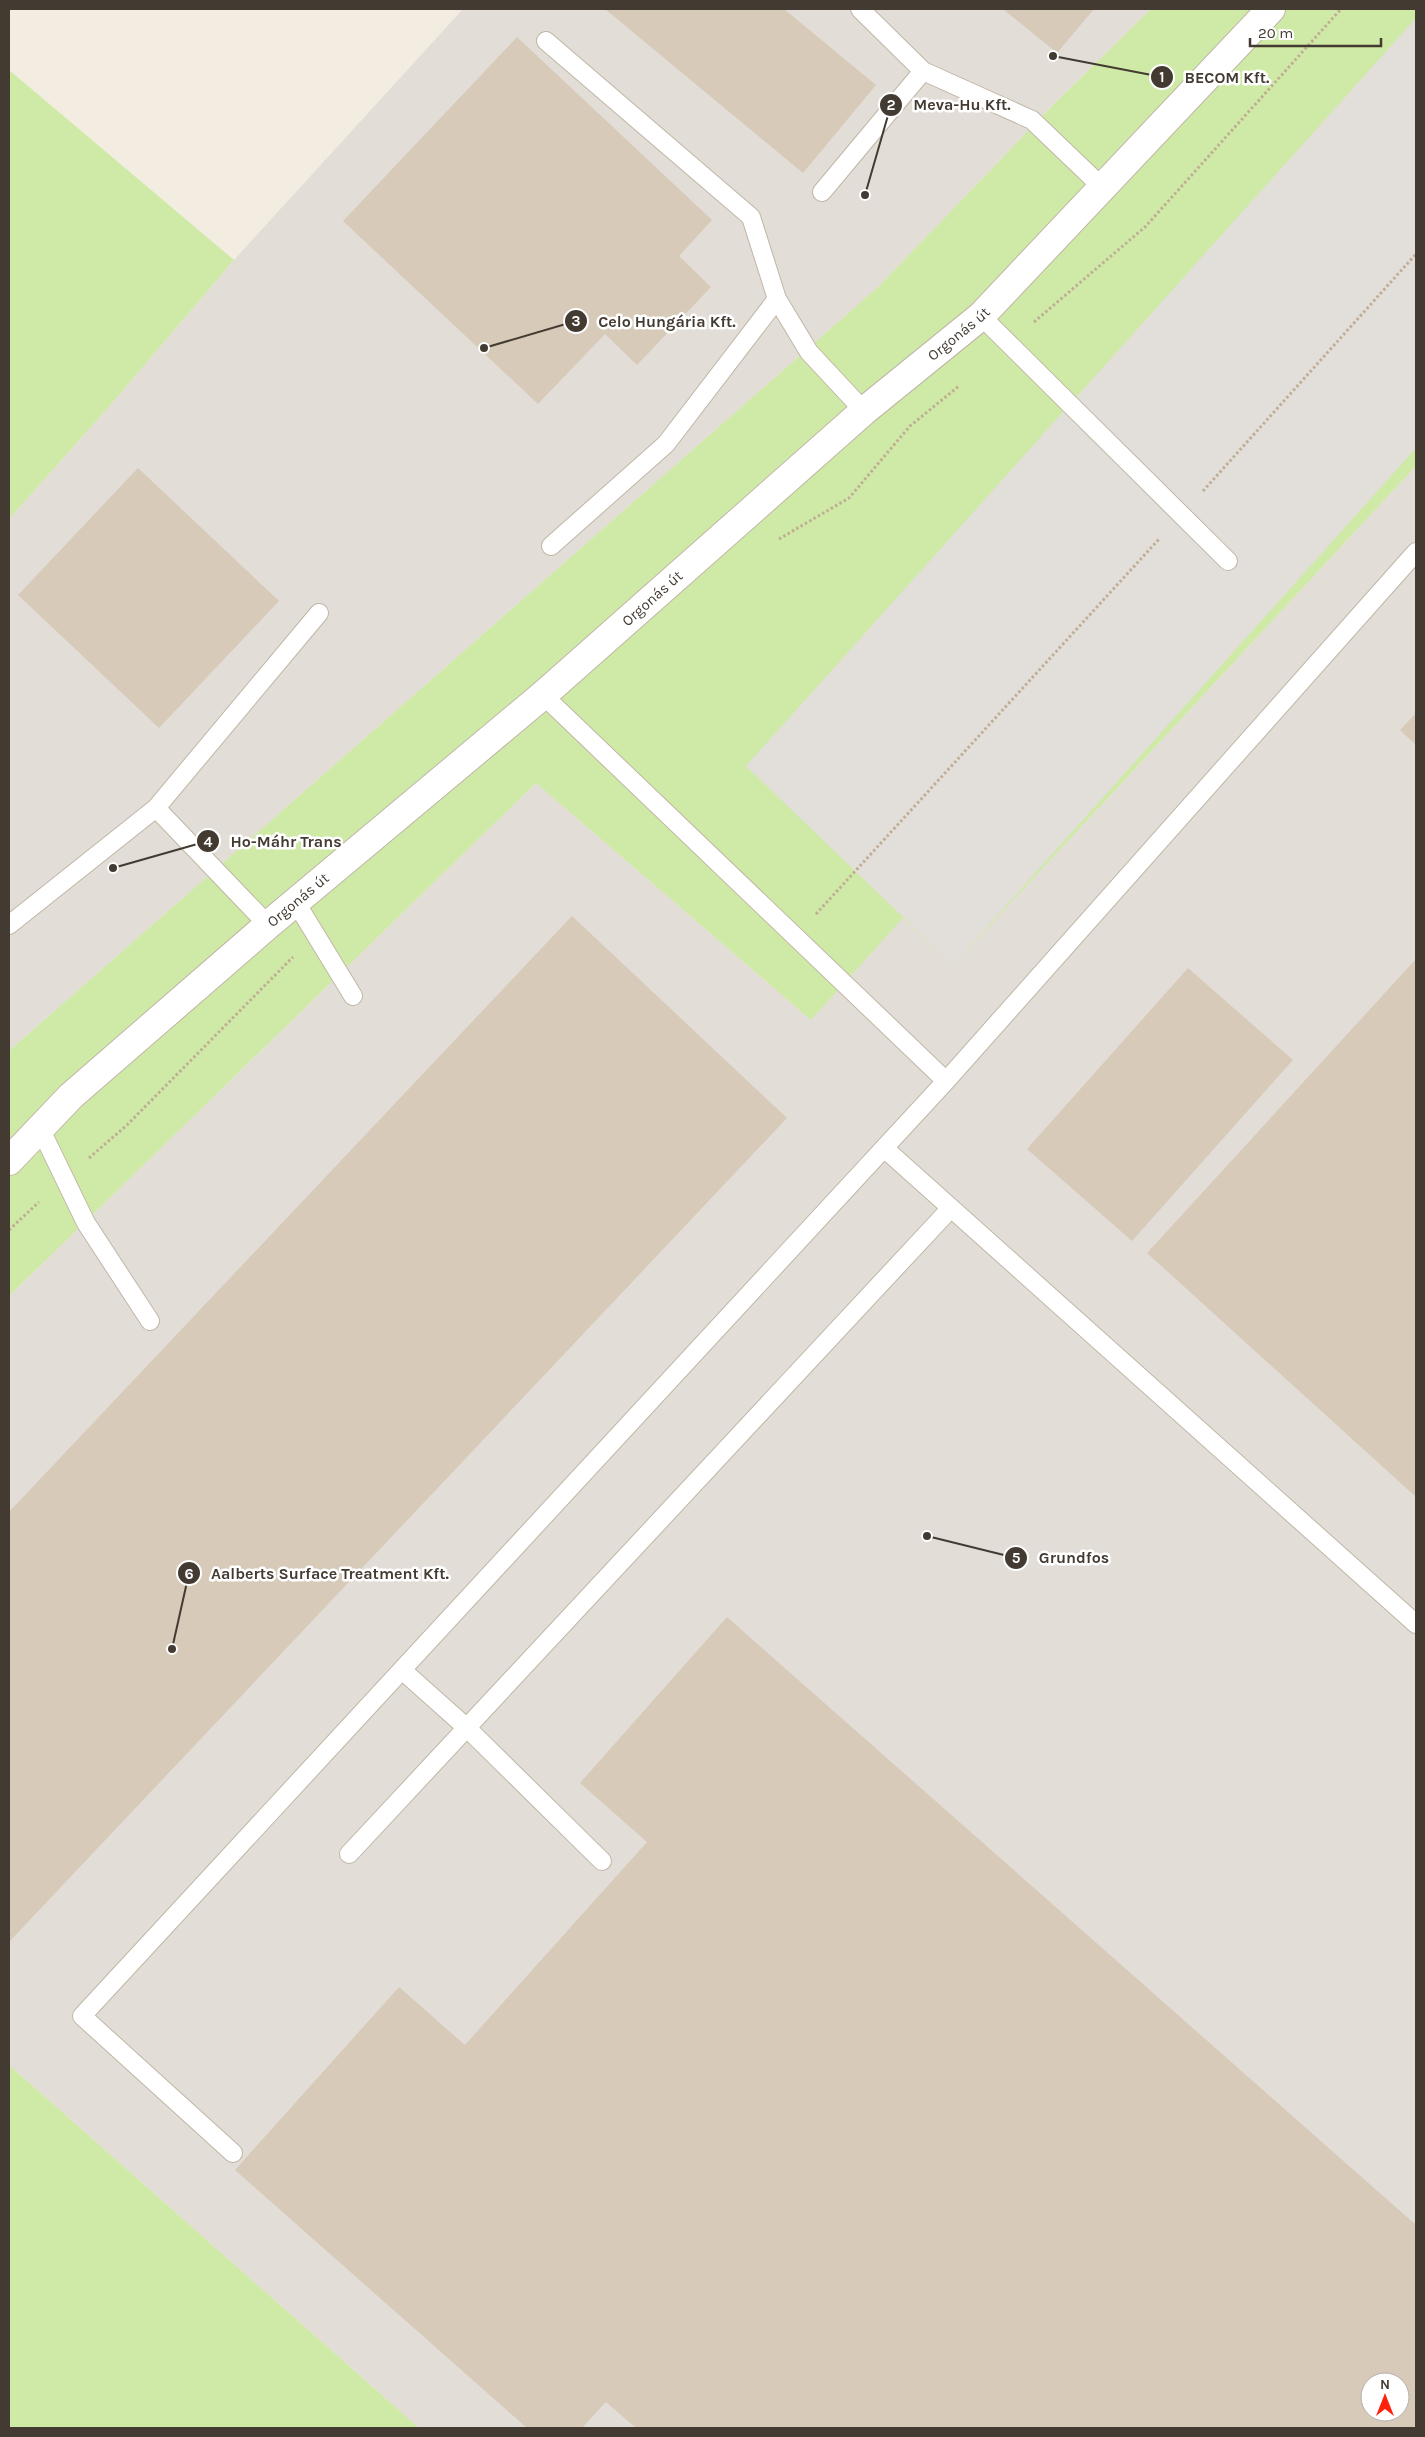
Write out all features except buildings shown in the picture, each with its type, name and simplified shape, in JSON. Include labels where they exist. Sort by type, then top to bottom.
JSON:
[{"type":"street","name":"Orgonás út","points":[[9,1161],[71,1096],[295,901],[543,696],[864,411],[982,316],[1271,9]]},
{"type":"lane","points":[[860,9],[923,71],[1032,120],[1104,188]]},
{"type":"lane","points":[[546,41],[751,217],[778,299],[809,352],[864,411]]},
{"type":"lane","points":[[822,192],[923,71]]},
{"type":"lane","points":[[551,546],[666,444],[778,299]]},
{"type":"lane","points":[[982,316],[1228,561]]},
{"type":"lane","points":[[233,2154],[82,2016],[946,1081],[1416,552]]},
{"type":"lane","points":[[9,925],[156,808],[319,613]]},
{"type":"lane","points":[[543,696],[946,1081]]},
{"type":"lane","points":[[156,808],[268,925]]},
{"type":"lane","points":[[295,901],[353,996]]},
{"type":"lane","points":[[40,1128],[86,1223],[150,1321]]},
{"type":"lane","points":[[884,1148],[1416,1624]]},
{"type":"lane","points":[[349,1854],[951,1208]]},
{"type":"lane","points":[[402,1670],[467,1728],[602,1861]]},
{"type":"path","points":[[796,936],[1182,514],[1416,254]]},
{"type":"shaded area","points":[[463,9],[1151,9],[1054,104],[879,286],[9,1051],[9,519],[106,410],[234,260]]},
{"type":"shaded area","points":[[1416,18],[1416,448],[953,965],[746,766]]},
{"type":"shaded area","points":[[1416,466],[1416,2428],[419,2428],[9,2065],[9,1296],[536,783],[811,1020],[903,917],[953,965]]},
{"type":"green space","points":[[1151,9],[1416,9],[1416,466],[953,965],[903,918],[811,1020],[536,783],[9,1296],[9,1051],[879,286],[1054,104]]},
{"type":"green space","points":[[9,70],[234,260],[106,410],[9,519]]},
{"type":"green space","points":[[9,2065],[419,2428],[9,2428]]},
{"type":"place","name":"BECOM Kft.","points":[[1053,56]]},
{"type":"place","name":"Meva-Hu Kft.","points":[[865,195]]},
{"type":"place","name":"Celo Hungária Kft.","points":[[484,348]]},
{"type":"place","name":"Ho-Máhr Trans","points":[[113,868]]},
{"type":"place","name":"Grundfos","points":[[927,1536]]},
{"type":"place","name":"Aalberts Surface Treatment Kft.","points":[[172,1649]]}]
